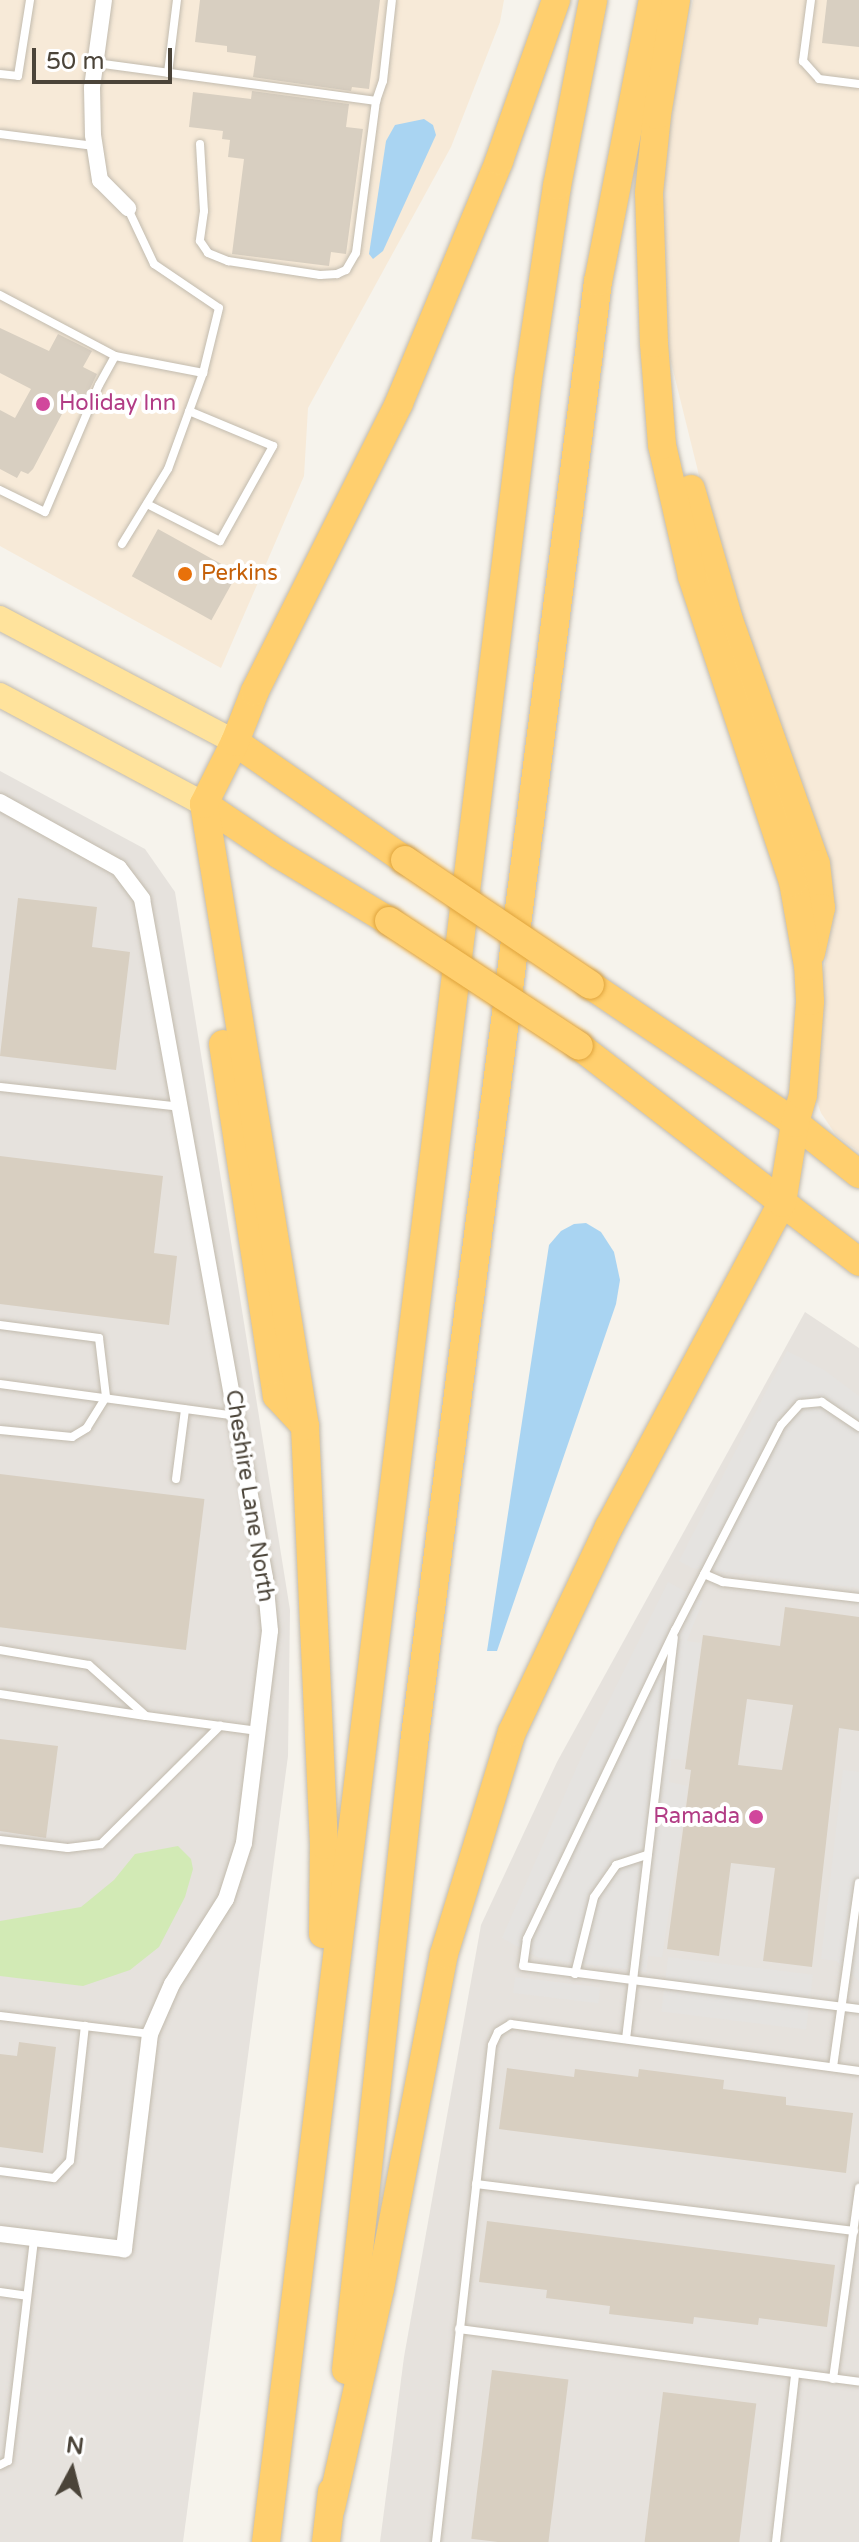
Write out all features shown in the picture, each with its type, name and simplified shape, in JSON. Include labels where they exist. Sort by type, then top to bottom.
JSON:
[{"type":"highway","points":[[321,2083],[324,1845],[305,1426],[204,804],[235,742],[255,691],[399,403],[499,161],[556,0]]},
{"type":"highway","points":[[266,2542],[528,380],[557,186],[593,0]]},
{"type":"highway","points":[[326,2542],[414,1744],[596,297],[653,0]]},
{"type":"highway","points":[[331,2508],[380,2289],[444,1954],[512,1732],[609,1527],[782,1203],[795,1123],[803,1095],[810,1001],[808,966],[793,882],[692,576],[662,445],[649,193],[657,115],[676,0]]},
{"type":"highway","points":[[235,742],[795,1123],[859,1174]]},
{"type":"highway","points":[[204,804],[579,1046],[859,1262]]},
{"type":"main road","points":[[0,618],[235,742]]},
{"type":"main road","points":[[0,695],[204,804]]},
{"type":"street","points":[[104,0],[92,88],[95,146],[100,180],[128,208]]},
{"type":"street","name":"Cheshire Lane North","points":[[0,802],[119,868],[132,881],[147,918],[265,1578],[270,1631],[244,1843],[226,1899],[172,1984],[150,2034],[124,2249],[34,2238]]},
{"type":"street","points":[[0,2234],[34,2238]]},
{"type":"lane","points":[[0,74],[18,76],[30,0]]},
{"type":"lane","points":[[168,73],[177,0]]},
{"type":"lane","points":[[200,144],[204,211],[200,241],[208,253],[228,261],[320,275],[346,270],[356,253],[376,101],[383,81],[392,0]]},
{"type":"lane","points":[[811,0],[803,61],[819,79],[859,84]]},
{"type":"lane","points":[[96,63],[376,101]]},
{"type":"lane","points":[[0,134],[95,146]]},
{"type":"lane","points":[[122,544],[168,469],[203,373],[219,308],[154,264],[128,208]]},
{"type":"lane","points":[[0,295],[115,356],[203,373]]},
{"type":"lane","points":[[0,490],[45,512],[99,385],[115,356]]},
{"type":"lane","points":[[147,504],[220,541],[273,446],[189,411]]},
{"type":"lane","points":[[0,1087],[180,1107]]},
{"type":"lane","points":[[0,1325],[99,1338],[106,1397],[87,1428],[72,1437],[0,1430]]},
{"type":"lane","points":[[0,1384],[236,1416]]},
{"type":"lane","points":[[859,1427],[822,1402],[800,1404],[781,1425],[675,1630],[527,1939],[523,1966],[859,2009]]},
{"type":"lane","points":[[176,1479],[185,1410]]},
{"type":"lane","points":[[704,1574],[723,1582],[859,1598]]},
{"type":"lane","points":[[626,2039],[675,1630]]},
{"type":"lane","points":[[0,1650],[89,1665],[146,1716]]},
{"type":"lane","points":[[0,1694],[259,1731]]},
{"type":"lane","points":[[0,1840],[68,1848],[101,1844],[220,1726]]},
{"type":"lane","points":[[575,1974],[594,1897],[616,1865],[647,1855]]},
{"type":"lane","points":[[833,2067],[859,1883]]},
{"type":"lane","points":[[0,2016],[150,2034]]},
{"type":"lane","points":[[436,2542],[492,2045],[498,2032],[511,2024],[859,2071]]},
{"type":"lane","points":[[0,2171],[54,2178],[70,2161],[85,2026]]},
{"type":"lane","points":[[476,2184],[854,2231]]},
{"type":"lane","points":[[833,2379],[859,2188]]},
{"type":"lane","points":[[0,2465],[8,2461],[34,2238]]},
{"type":"lane","points":[[0,2292],[27,2296]]},
{"type":"lane","points":[[459,2329],[859,2382]]},
{"type":"lane","points":[[776,2542],[795,2374]]},
{"type":"shaded area","points":[[0,0],[504,0],[500,22],[451,147],[308,408],[304,476],[221,668],[0,546]]},
{"type":"shaded area","points":[[693,0],[859,0],[859,1152],[836,1135],[821,1113],[814,1093],[819,996],[832,924],[832,882],[750,652],[716,544],[670,358],[660,170]]},
{"type":"shaded area","points":[[0,771],[145,849],[175,892],[290,1610],[288,1756],[183,2542],[0,2542]]},
{"type":"shaded area","points":[[805,1312],[859,1348],[859,2542],[380,2542],[404,2357],[481,1925],[557,1762]]},
{"type":"shaded area","points":[[787,1351],[824,1370],[859,1396],[859,1588],[692,1568],[679,1561]]},
{"type":"shaded area","points":[[668,1582],[703,1601],[687,1641],[701,1643],[685,1760],[671,1759],[669,1782],[688,1786],[662,1957],[648,1956],[646,1972],[539,1958],[502,1938],[583,1753]]},
{"type":"shaded area","points":[[843,1770],[859,1772],[859,1981],[836,1961],[821,1959]]},
{"type":"shaded area","points":[[668,1957],[813,1975],[806,2029],[661,2012]]},
{"type":"shaded area","points":[[515,1977],[600,1987],[598,2003],[513,1993]]},
{"type":"green space","points":[[178,1846],[191,1859],[193,1869],[185,1897],[159,1947],[130,1970],[83,1986],[0,1976],[0,1921],[81,1907],[114,1880],[135,1854]]},
{"type":"water","points":[[424,119],[433,125],[436,135],[383,251],[373,259],[369,254],[386,141],[395,125]]},
{"type":"water","points":[[586,1223],[601,1232],[614,1252],[620,1280],[616,1304],[497,1651],[487,1651],[549,1245],[561,1231],[574,1224]]},
{"type":"building","points":[[200,0],[380,0],[369,89],[352,87],[351,91],[253,77],[256,56],[227,52],[227,46],[195,42]]},
{"type":"building","points":[[827,0],[859,0],[859,47],[822,43]]},
{"type":"building","points":[[252,91],[349,104],[346,127],[363,129],[346,254],[331,252],[329,266],[232,254],[244,159],[228,157],[230,140],[222,139],[223,131],[189,127],[193,92],[251,99]]},
{"type":"building","name":"Holiday Inn","points":[[0,328],[49,351],[58,334],[92,351],[83,367],[97,374],[84,401],[72,395],[33,469],[28,474],[21,471],[17,478],[0,469],[0,410],[15,418],[31,389],[0,373]]},
{"type":"building","name":"Perkins","points":[[158,529],[238,573],[211,620],[132,576]]},
{"type":"building","points":[[18,898],[97,907],[92,947],[130,952],[116,1070],[0,1056]]},
{"type":"building","points":[[0,1156],[163,1176],[154,1253],[177,1256],[169,1325],[0,1304]]},
{"type":"building","points":[[0,1474],[204,1499],[186,1650],[0,1627]]},
{"type":"building","name":"Ramada","points":[[785,1607],[859,1617],[859,1731],[839,1728],[812,1967],[763,1961],[775,1868],[731,1863],[719,1956],[667,1949],[691,1770],[685,1769],[703,1635],[780,1646]],"holes":[[[747,1699],[793,1705],[782,1770],[738,1765]]]},
{"type":"building","points":[[0,1739],[58,1746],[46,1838],[0,1831]]},
{"type":"building","points":[[19,2042],[56,2047],[43,2153],[0,2147],[0,2054],[17,2056]]},
{"type":"building","points":[[507,2068],[574,2077],[575,2069],[638,2077],[639,2069],[724,2080],[723,2089],[786,2097],[786,2105],[853,2113],[846,2173],[499,2129]]},
{"type":"building","points":[[487,2221],[835,2265],[827,2327],[759,2318],[758,2325],[694,2317],[693,2324],[609,2314],[610,2306],[546,2298],[547,2290],[479,2282]]},
{"type":"building","points":[[492,2370],[568,2379],[548,2542],[471,2539]]},
{"type":"building","points":[[663,2392],[756,2403],[739,2542],[645,2542]]},
{"type":"place","name":"Holiday Inn","points":[[43,404]]},
{"type":"place","name":"Perkins","points":[[185,574]]},
{"type":"place","name":"Ramada","points":[[756,1817]]}]
